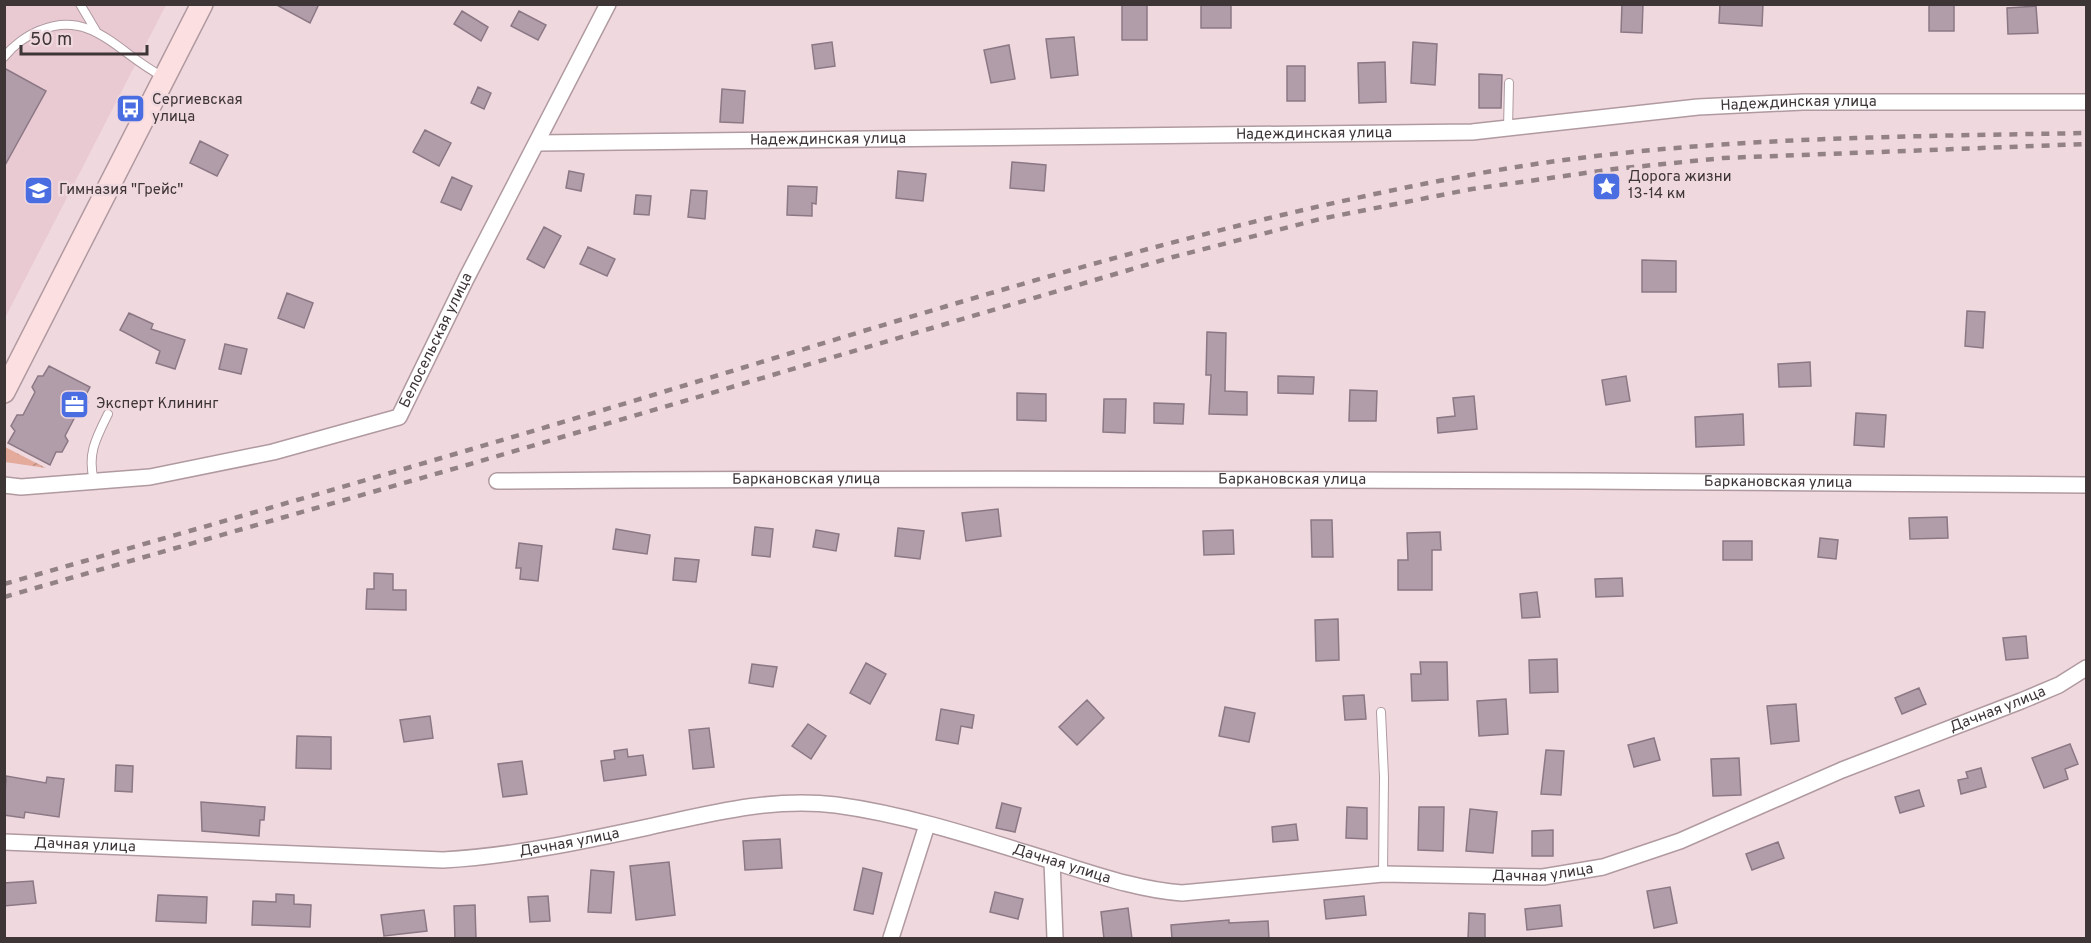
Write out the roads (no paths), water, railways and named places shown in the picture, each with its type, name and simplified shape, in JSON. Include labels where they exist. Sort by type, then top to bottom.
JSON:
[{"type":"street","points":[[4,392],[202,4]]},
{"type":"street","name":"Белосельская улица","points":[[4,485],[21,487],[150,477],[273,452],[399,417],[466,279],[608,4]]},
{"type":"street","name":"Надеждинская улица","points":[[538,143],[1472,132],[1698,107],[1791,102],[2086,102]]},
{"type":"street","name":"Баркановская улица","points":[[498,482],[913,478],[1390,478],[2086,485]]},
{"type":"street","name":"Дачная улица","points":[[4,842],[443,860],[494,857],[704,815],[793,802],[836,805],[927,825],[1138,886],[1182,892],[1383,874],[1543,878],[1570,874],[1643,855],[1852,766],[2031,697],[2059,685],[2086,668]]},
{"type":"street","points":[[891,939],[927,825]]},
{"type":"street","points":[[1052,861],[1055,939]]},
{"type":"lane","points":[[80,4],[96,31]]},
{"type":"lane","points":[[4,57],[33,33],[55,24],[77,24],[96,31],[137,62],[165,78]]},
{"type":"lane","points":[[1508,129],[1509,83]]},
{"type":"lane","points":[[94,482],[90,466],[92,446],[108,414]]},
{"type":"lane","points":[[1381,712],[1384,777],[1383,874]]},
{"type":"railway","points":[[4,584],[431,461],[1073,270],[1268,218],[1366,196],[1542,163],[1697,146],[1852,138],[2086,133]]},
{"type":"railway","points":[[4,597],[467,465],[1173,257],[1320,219],[1472,189],[1614,169],[1723,158],[2086,144]]},
{"type":"place","name":"Сергиевская улица","points":[[131,109]]},
{"type":"place","name":"Дорога жизни 13-14 км","points":[[1607,186]]},
{"type":"place","name":"Гимназия \"Грейс\"","points":[[38,190]]},
{"type":"place","name":"Эксперт Клининг","points":[[75,404]]}]
